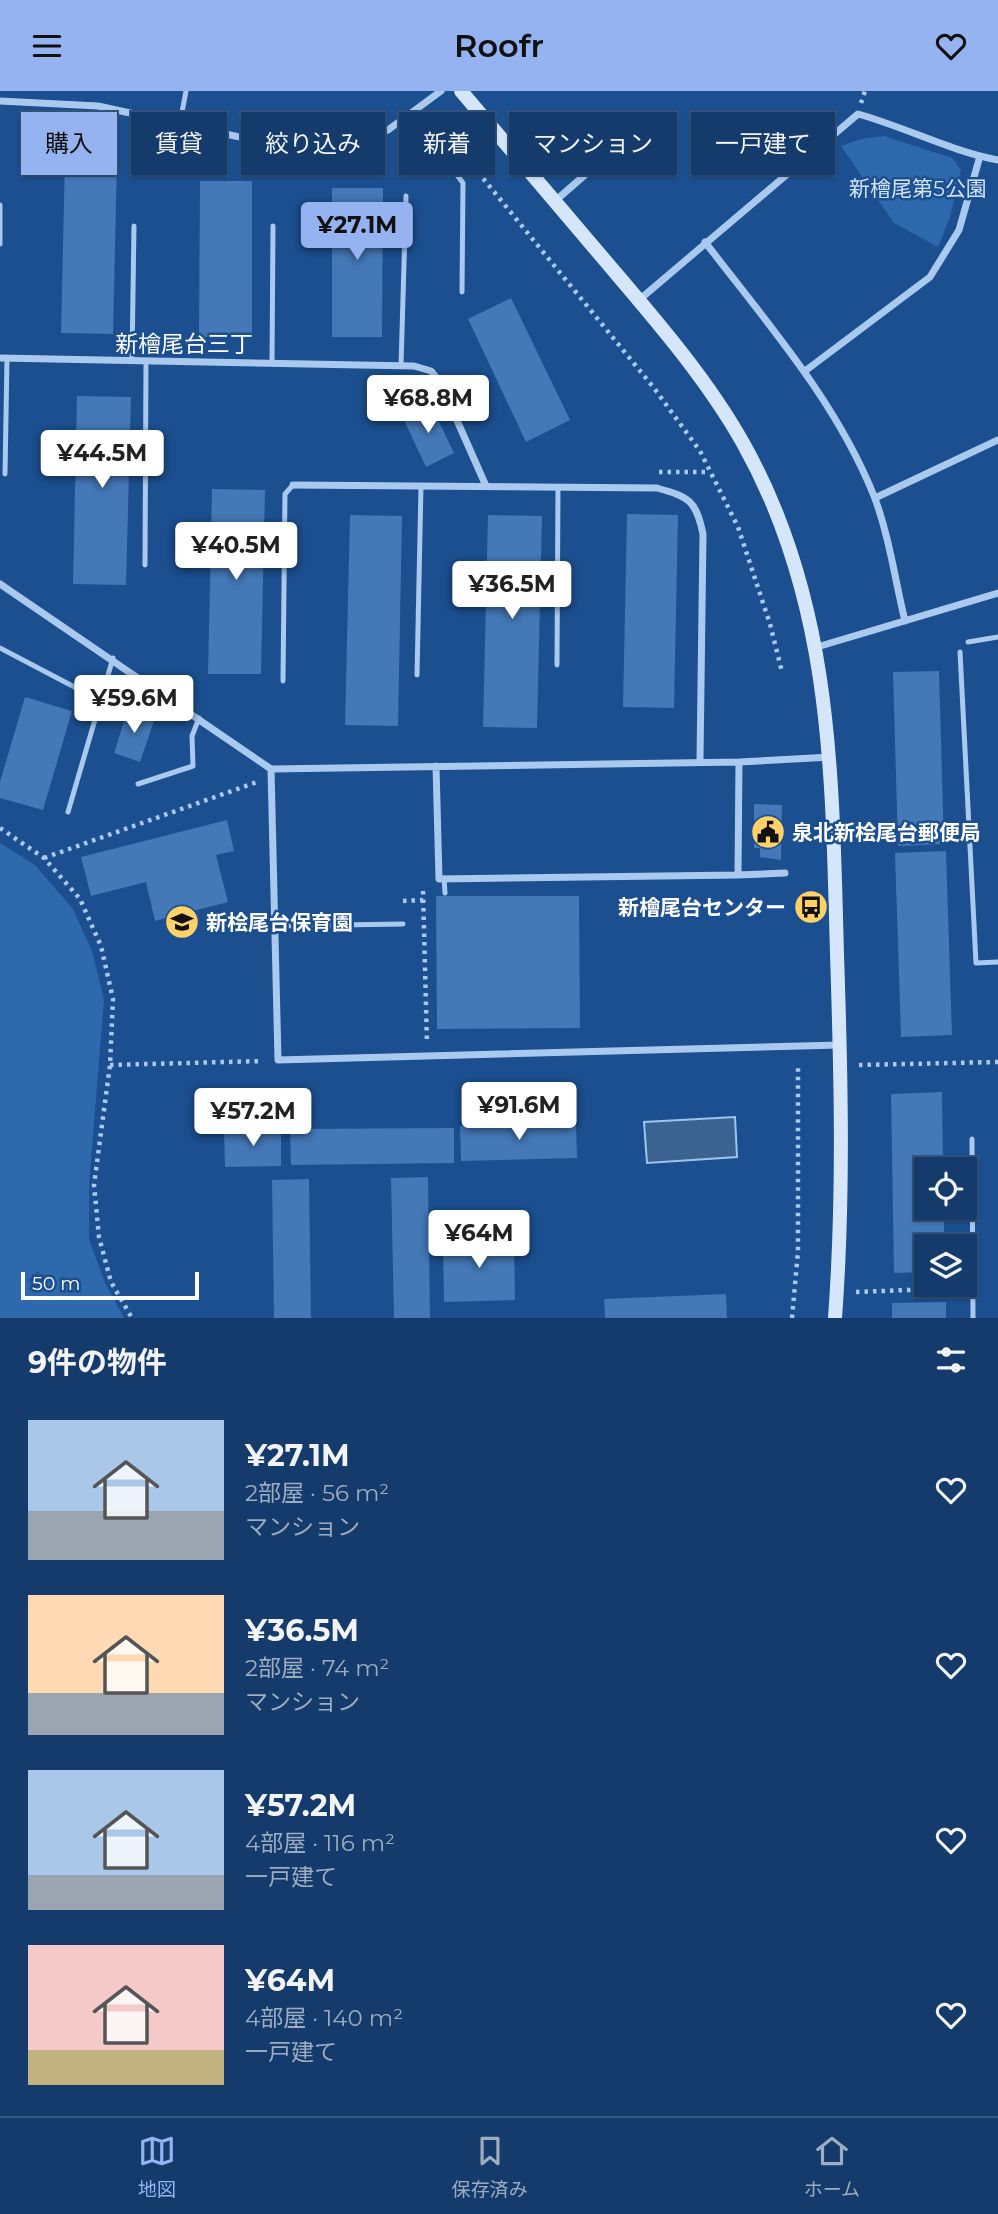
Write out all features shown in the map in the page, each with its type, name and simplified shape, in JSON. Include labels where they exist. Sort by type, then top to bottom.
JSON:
[{"type":"street","points":[[412,112],[441,91]]},
{"type":"street","points":[[461,91],[639,300],[703,381],[743,443],[797,572],[817,647],[831,757],[840,1045],[840,1250],[835,1318]]},
{"type":"street","points":[[0,101],[98,106],[131,113]]},
{"type":"street","points":[[639,300],[858,114],[998,160]]},
{"type":"street","points":[[227,134],[299,150],[344,146],[388,130],[399,122]]},
{"type":"street","points":[[805,371],[930,277],[959,230],[980,156]]},
{"type":"street","points":[[555,201],[585,175]]},
{"type":"street","points":[[705,242],[805,371],[844,434],[875,498],[905,621]]},
{"type":"street","points":[[3,358],[401,366],[431,371],[440,382],[486,486]]},
{"type":"street","points":[[875,498],[998,440]]},
{"type":"street","points":[[293,485],[657,488],[685,496],[698,510],[703,534],[701,760]]},
{"type":"street","points":[[0,584],[113,658],[271,769],[701,760],[739,762],[831,757]]},
{"type":"street","points":[[817,647],[998,593]]},
{"type":"street","points":[[738,875],[739,762]]},
{"type":"street","points":[[436,766],[439,879],[785,873]]},
{"type":"street","points":[[271,769],[278,1060],[840,1045]]},
{"type":"lane","points":[[182,112],[186,91]]},
{"type":"lane","points":[[457,175],[463,183],[462,292]]},
{"type":"lane","points":[[401,366],[406,196]]},
{"type":"lane","points":[[0,205],[0,244]]},
{"type":"lane","points":[[132,361],[134,226]]},
{"type":"lane","points":[[272,363],[273,226]]},
{"type":"lane","points":[[3,358],[5,474]]},
{"type":"lane","points":[[145,565],[146,361]]},
{"type":"lane","points":[[283,681],[285,494],[293,485]]},
{"type":"lane","points":[[417,675],[421,486]]},
{"type":"lane","points":[[557,665],[558,487]]},
{"type":"lane","points":[[968,642],[998,637]]},
{"type":"lane","points":[[0,648],[101,701]]},
{"type":"lane","points":[[960,652],[976,963],[998,962]]},
{"type":"lane","points":[[68,812],[113,658]]},
{"type":"lane","points":[[138,784],[192,766],[192,736],[199,718]]},
{"type":"lane","points":[[444,879],[444,893]]},
{"type":"lane","points":[[275,926],[403,924]]},
{"type":"lane","points":[[972,1139],[973,1234]]},
{"type":"lane","points":[[973,1297],[973,1318]]},
{"type":"path","points":[[481,175],[654,388],[700,451],[737,527],[770,624],[782,672]]},
{"type":"path","points":[[657,488],[657,472],[710,472]]},
{"type":"path","points":[[44,858],[257,782]]},
{"type":"path","points":[[0,828],[44,858],[80,899],[101,946],[113,999],[110,1065],[94,1185],[99,1237],[111,1282],[132,1318]]},
{"type":"path","points":[[423,891],[427,1055]]},
{"type":"path","points":[[403,901],[423,900]]},
{"type":"path","points":[[110,1065],[278,1060]]},
{"type":"path","points":[[858,1065],[998,1062]]},
{"type":"path","points":[[792,1318],[798,1251],[798,1066]]},
{"type":"path","points":[[856,1292],[914,1290]]},
{"type":"green space","name":"新檜尾第5公園","points":[[884,136],[952,158],[961,170],[950,217],[938,247],[894,223],[841,146],[861,139]]},
{"type":"green space","points":[[0,843],[35,865],[73,909],[92,951],[104,1000],[89,1185],[89,1239],[105,1283],[124,1318],[0,1318]]},
{"type":"shaded area","points":[[735,1117],[737,1157],[647,1163],[644,1122]]},
{"type":"building","points":[[65,175],[117,175],[113,334],[61,333]]},
{"type":"building","points":[[200,181],[252,181],[252,337],[199,337]]},
{"type":"building","points":[[332,188],[383,188],[382,337],[332,337]]},
{"type":"building","points":[[511,298],[570,420],[526,442],[468,319]]},
{"type":"building","points":[[77,396],[131,397],[126,585],[73,584]]},
{"type":"building","points":[[430,403],[454,453],[426,467],[402,416]]},
{"type":"building","points":[[212,489],[265,490],[261,674],[208,674]]},
{"type":"building","points":[[627,514],[678,515],[674,708],[623,707]]},
{"type":"building","points":[[350,515],[402,516],[398,726],[345,725]]},
{"type":"building","points":[[488,515],[542,516],[537,728],[483,727]]},
{"type":"building","points":[[939,671],[944,844],[898,846],[893,672]]},
{"type":"building","points":[[25,697],[72,711],[43,810],[0,798],[0,782]]},
{"type":"building","points":[[128,709],[155,718],[140,762],[114,753]]},
{"type":"building","points":[[754,804],[782,805],[781,860],[760,857],[760,848],[754,848]]},
{"type":"building","points":[[227,820],[234,851],[216,855],[228,902],[155,921],[146,882],[91,896],[81,857]]},
{"type":"building","points":[[946,851],[952,1035],[901,1037],[895,853]]},
{"type":"building","points":[[436,896],[579,896],[580,1028],[437,1029]]},
{"type":"building","points":[[942,1092],[943,1157],[914,1157],[914,1220],[944,1220],[944,1234],[914,1234],[914,1272],[894,1273],[891,1094]]},
{"type":"building","points":[[576,1123],[577,1158],[461,1161],[460,1126]]},
{"type":"building","points":[[454,1128],[454,1163],[291,1165],[290,1129]]},
{"type":"building","points":[[281,1129],[281,1166],[225,1167],[224,1131]]},
{"type":"building","points":[[428,1177],[430,1318],[394,1318],[391,1178]]},
{"type":"building","points":[[309,1179],[311,1318],[274,1318],[272,1180]]},
{"type":"building","points":[[514,1239],[515,1300],[444,1302],[443,1240]]},
{"type":"building","points":[[726,1294],[727,1318],[605,1318],[604,1299]]},
{"type":"building","points":[[946,1302],[946,1318],[892,1318],[892,1303]]},
{"type":"place","name":"泉北新桧尾台郵便局","points":[[768,832]]},
{"type":"place","name":"新檜尾台センター","points":[[811,907]]},
{"type":"place","name":"新桧尾台保育園","points":[[182,922]]},
{"type":"district","name":"新檜尾台三丁","points":[[184,344]]}]
